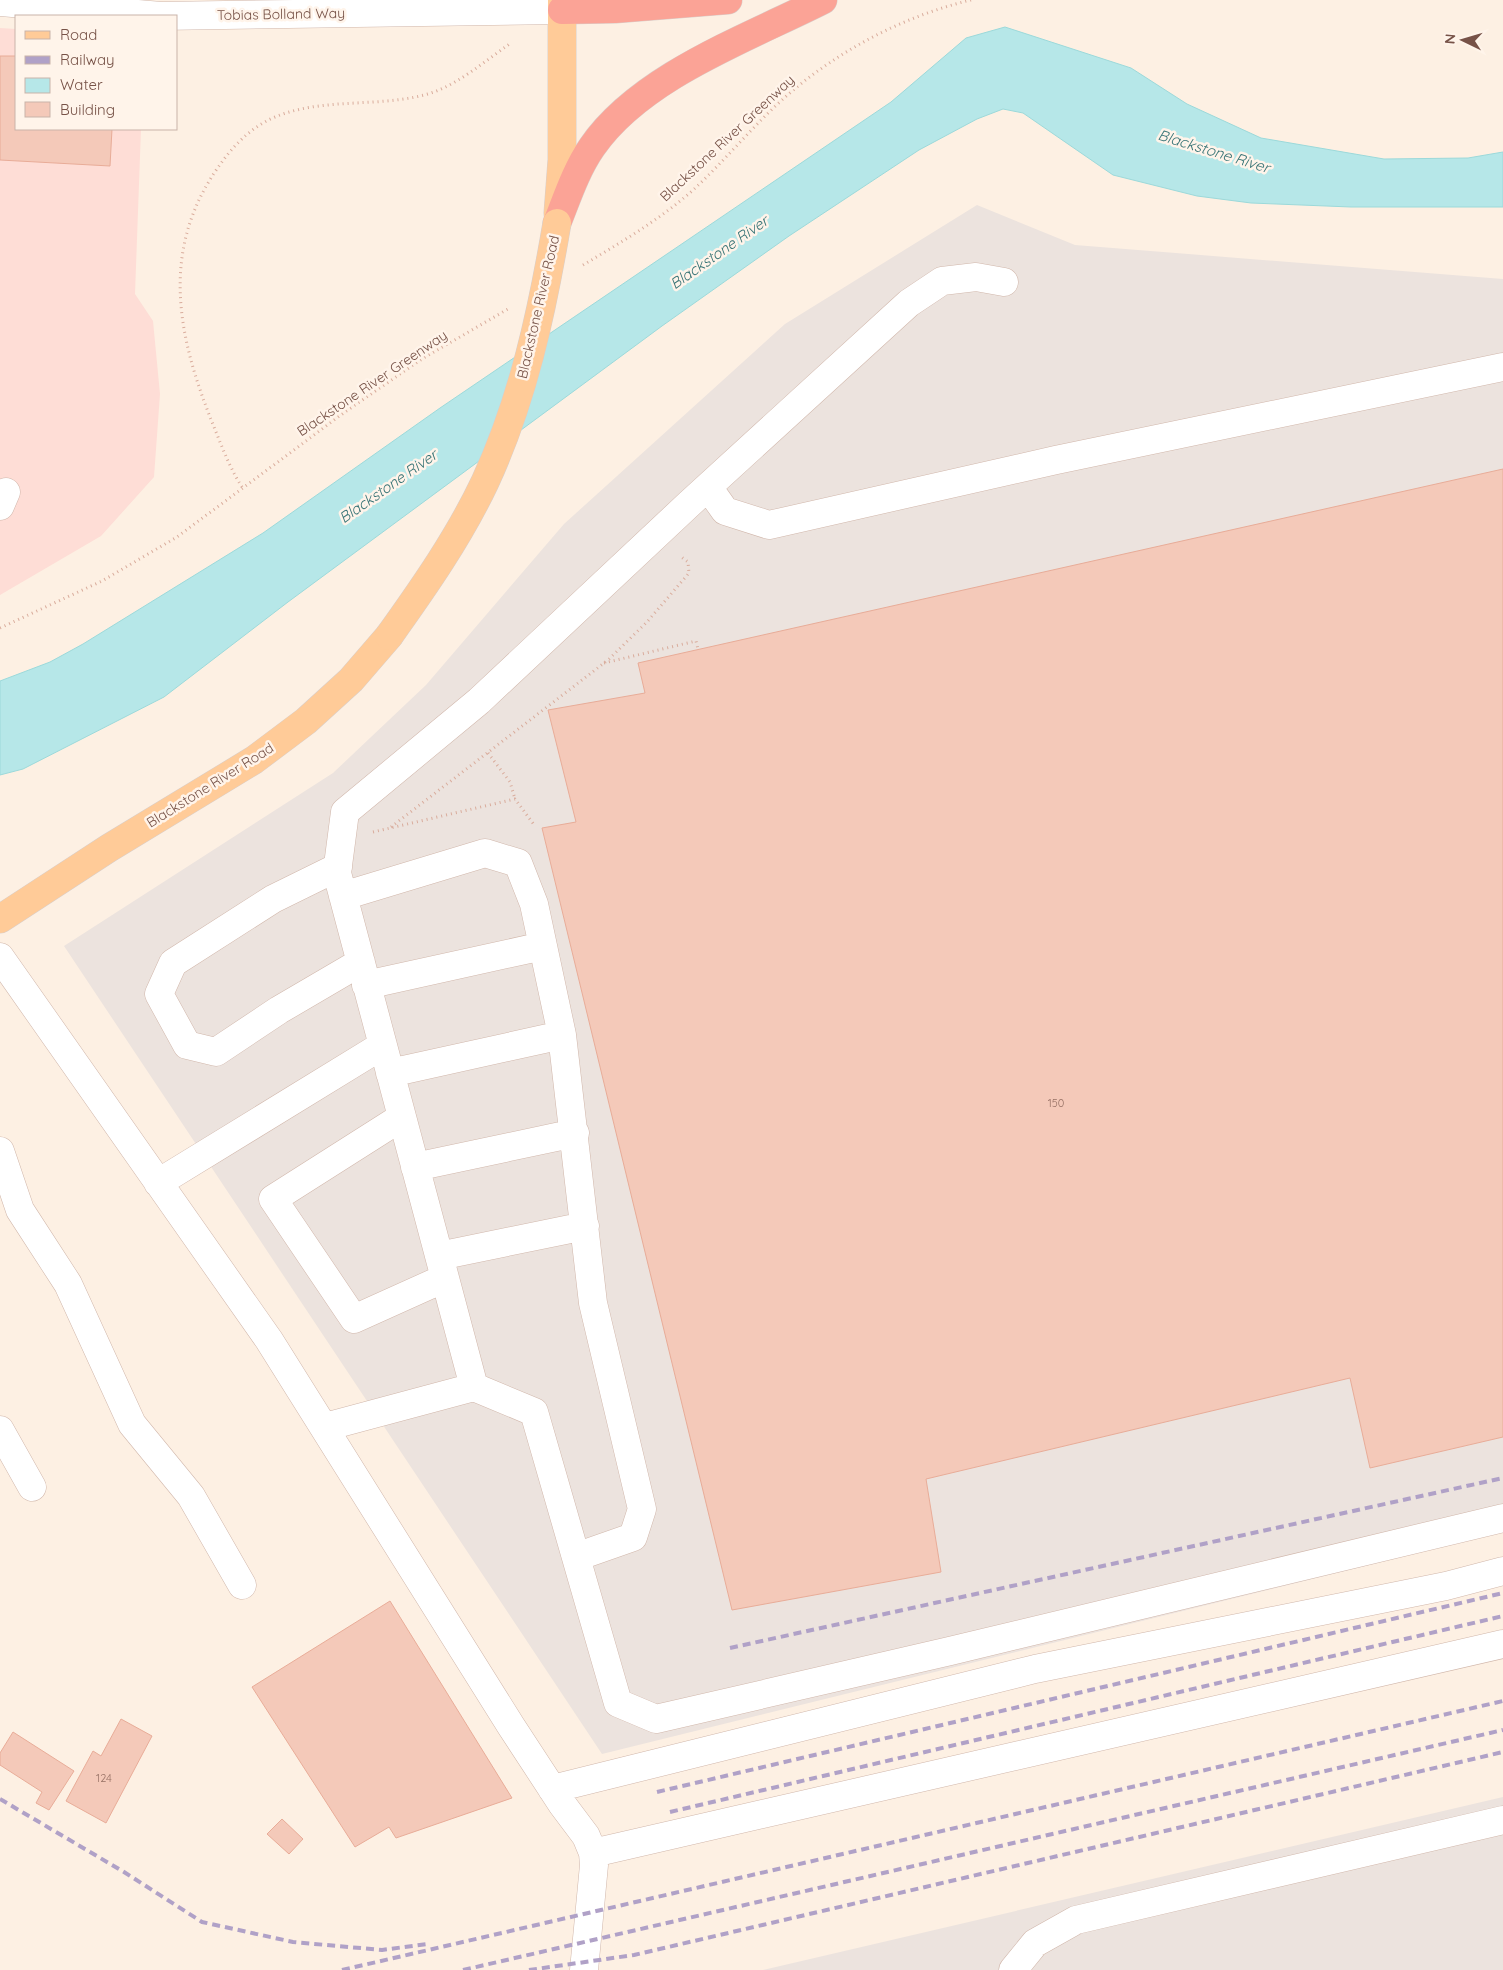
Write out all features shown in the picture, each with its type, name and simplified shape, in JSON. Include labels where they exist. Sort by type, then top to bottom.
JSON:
[{"type":"highway","points":[[562,5],[615,9],[728,0]]},
{"type":"highway","points":[[557,223],[573,182],[592,147],[619,117],[653,89],[692,64],[823,0]]},
{"type":"main road","name":"Blackstone River Road","points":[[0,919],[109,848],[254,760],[306,721],[351,680],[389,636],[431,577],[458,534],[485,481],[509,422],[531,352],[546,285],[557,223],[562,160],[562,5]]},
{"type":"street","name":"Tobias Bolland Way","points":[[0,2],[150,15]]},
{"type":"street","name":"Tobias Bolland Way","points":[[178,16],[562,5]]},
{"type":"street","points":[[474,1387],[337,873],[345,812],[479,701],[909,303],[942,281],[976,277],[1004,282]]},
{"type":"street","points":[[708,487],[725,511],[769,525],[1056,460],[1503,367]]},
{"type":"street","points":[[343,896],[485,853],[518,863],[534,904],[562,1035],[575,1133],[593,1303],[642,1509],[633,1537],[576,1557]]},
{"type":"street","points":[[338,867],[272,900],[173,964],[159,994],[187,1045],[216,1052],[279,1010],[364,974],[543,946]]},
{"type":"street","points":[[0,957],[269,1340],[325,1426],[365,1494],[552,1789],[586,1836],[593,1853],[594,1865],[584,1970]]},
{"type":"street","points":[[390,1073],[562,1035]]},
{"type":"street","points":[[158,1183],[383,1045]]},
{"type":"street","points":[[402,1116],[273,1199],[354,1319],[442,1267],[585,1226]]},
{"type":"street","points":[[415,1167],[575,1133]]},
{"type":"street","points":[[0,1151],[20,1210],[68,1284],[132,1424],[191,1496],[242,1585]]},
{"type":"street","points":[[325,1426],[474,1387],[534,1412],[618,1702],[656,1719],[950,1651],[1503,1518]]},
{"type":"street","points":[[0,1430],[32,1487]]},
{"type":"street","points":[[552,1789],[1035,1669],[1446,1586],[1503,1571]]},
{"type":"street","points":[[593,1853],[1503,1644]]},
{"type":"street","points":[[1013,1970],[1035,1943],[1076,1920],[1503,1820]]},
{"type":"path","name":"Blackstone River Greenway","points":[[575,270],[655,220],[691,191],[796,88],[839,56],[923,14],[971,0]]},
{"type":"path","points":[[242,487],[234,475],[202,396],[184,332],[178,294],[184,241],[200,196],[210,179],[238,143],[258,126],[275,117],[314,106],[352,104],[419,96],[439,90],[512,43]]},
{"type":"path","name":"Blackstone River Greenway","points":[[0,628],[102,582],[177,537],[242,487],[422,360],[515,305]]},
{"type":"path","points":[[391,827],[604,663],[648,622],[689,573],[688,562],[654,538]]},
{"type":"path","points":[[604,663],[696,642],[698,649]]},
{"type":"path","points":[[488,753],[510,782],[515,799],[535,826]]},
{"type":"path","points":[[366,833],[515,799]]},
{"type":"shaded area","points":[[0,28],[15,29],[15,130],[141,130],[135,294],[153,321],[160,394],[154,477],[101,536],[0,595]]},
{"type":"shaded area","points":[[977,205],[1075,245],[1503,279],[1503,1532],[602,1754],[64,946],[333,773],[426,685],[564,524],[785,324]]},
{"type":"shaded area","points":[[1503,1797],[1503,1970],[763,1970]]},
{"type":"water","name":"Blackstone River","points":[[1005,27],[1131,68],[1187,104],[1261,138],[1384,159],[1468,158],[1503,152],[1503,207],[1351,207],[1251,203],[1197,196],[1113,175],[1023,113],[1003,109],[977,119],[919,150],[789,236],[662,326],[288,602],[164,697],[23,769],[0,775],[0,681],[50,662],[83,644],[263,533],[440,408],[891,102],[966,38]]},
{"type":"building","points":[[0,56],[15,56],[15,130],[112,130],[110,166],[0,160]]},
{"type":"building","points":[[1503,469],[1503,1437],[1370,1468],[1350,1378],[926,1479],[941,1572],[732,1610],[542,828],[576,822],[548,710],[645,693],[638,663]]},
{"type":"building","points":[[390,1601],[512,1798],[396,1838],[389,1827],[355,1847],[252,1687]]},
{"type":"building","points":[[121,1719],[152,1736],[106,1823],[66,1801],[93,1751],[101,1756]]},
{"type":"building","points":[[13,1732],[74,1771],[49,1810],[36,1803],[42,1792],[0,1765],[0,1753]]},
{"type":"building","points":[[282,1819],[303,1839],[289,1854],[267,1834]]},
{"type":"railway","points":[[730,1648],[1503,1478]]},
{"type":"railway","points":[[657,1792],[1503,1593]]},
{"type":"railway","points":[[670,1812],[1503,1616]]},
{"type":"railway","points":[[342,1970],[1503,1701]]},
{"type":"railway","points":[[463,1970],[1503,1730]]},
{"type":"railway","points":[[529,1970],[634,1955],[1503,1752]]},
{"type":"railway","points":[[0,1799],[124,1872],[202,1922],[293,1942],[382,1950],[427,1944]]}]
